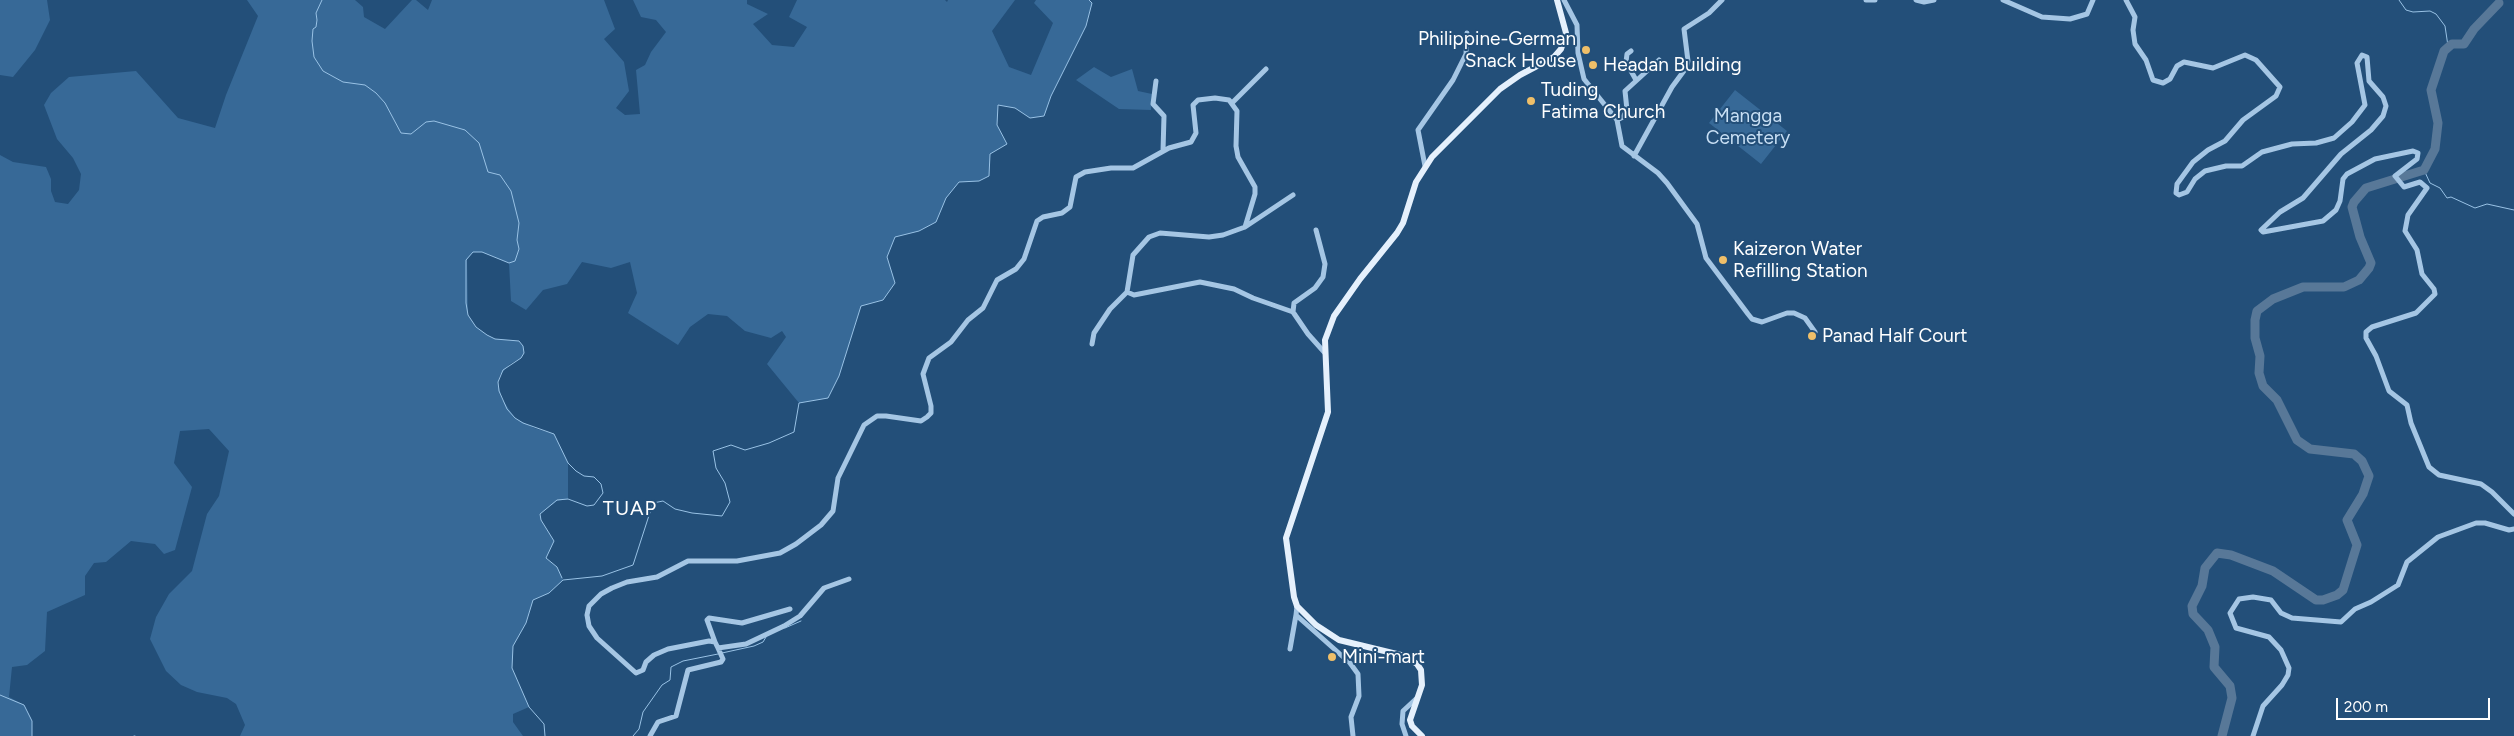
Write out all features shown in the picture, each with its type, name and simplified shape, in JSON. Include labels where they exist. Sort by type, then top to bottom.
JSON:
[{"type":"main road","points":[[1422,736],[1412,726],[1410,720],[1418,698],[1422,677],[1421,670],[1412,659],[1339,640],[1316,624],[1297,606],[1290,578],[1286,538],[1328,412],[1330,401],[1325,340],[1334,316],[1360,279],[1397,233],[1416,182],[1425,166],[1500,89],[1520,75],[1554,57],[1562,49],[1566,33],[1557,0]]},
{"type":"street","points":[[1564,0],[1577,25],[1579,67],[1584,79],[1617,120],[1622,146],[1663,178],[1697,224],[1706,258],[1752,320],[1762,322],[1787,313],[1794,313],[1805,318],[1815,332]]},
{"type":"street","points":[[1634,156],[1672,87],[1686,68],[1688,61],[1683,34],[1684,29],[1690,23],[1709,13],[1722,0]]},
{"type":"street","points":[[1866,0],[1875,0]]},
{"type":"street","points":[[1916,0],[1924,2],[1934,0]]},
{"type":"street","points":[[2003,0],[2042,17],[2070,19],[2087,14],[2093,0]]},
{"type":"street","points":[[2126,0],[2135,17],[2133,30],[2135,44],[2146,60],[2153,80],[2163,83],[2170,80],[2177,66],[2184,62],[2213,68],[2246,55],[2256,60],[2280,87],[2276,96],[2243,120],[2225,141],[2208,150],[2193,162],[2177,184],[2176,193],[2179,195],[2187,192],[2196,179],[2205,171],[2226,166],[2242,166],[2262,152],[2292,144],[2316,144],[2334,138],[2352,122],[2365,106],[2357,63],[2365,55],[2369,60],[2369,81],[2383,97],[2386,106],[2383,116],[2371,130],[2341,154],[2303,198],[2280,212],[2261,230],[2263,232],[2323,220],[2336,210],[2340,201],[2343,179],[2347,174],[2375,158],[2413,151],[2418,153],[2417,159],[2395,176],[2402,185],[2408,187],[2420,182],[2427,188],[2408,216],[2405,226],[2417,250],[2422,274],[2436,294],[2416,313],[2372,326],[2366,332],[2366,338],[2376,356],[2388,390],[2408,405],[2410,422],[2429,467],[2440,475],[2481,484],[2506,504],[2514,514]]},
{"type":"street","points":[[1425,166],[1418,130],[1453,80],[1466,54],[1467,33]]},
{"type":"street","points":[[1631,51],[1626,58],[1636,80]]},
{"type":"street","points":[[1617,120],[1625,115],[1627,110],[1625,91],[1659,60]]},
{"type":"street","points":[[1232,103],[1266,69]]},
{"type":"street","points":[[1156,81],[1153,104],[1164,116],[1163,151]]},
{"type":"street","points":[[715,642],[668,649],[654,655],[646,662],[643,670],[636,673],[597,638],[589,626],[587,615],[589,606],[601,594],[612,588],[627,582],[657,577],[688,561],[737,561],[780,553],[796,544],[821,525],[833,511],[838,478],[864,425],[876,416],[921,421],[927,418],[931,413],[931,406],[923,374],[929,358],[951,342],[968,320],[983,308],[997,280],[1016,269],[1024,259],[1037,222],[1043,217],[1062,213],[1070,207],[1076,178],[1085,172],[1112,168],[1133,168],[1163,151],[1191,142],[1196,133],[1192,110],[1194,102],[1215,98],[1232,103],[1237,111],[1236,146],[1238,157],[1255,187],[1255,194],[1245,227]]},
{"type":"street","points":[[1092,344],[1094,334],[1110,309],[1127,292],[1133,255],[1149,237],[1160,233],[1208,237],[1223,235],[1245,227],[1294,195]]},
{"type":"street","points":[[1293,312],[1294,302],[1315,288],[1323,277],[1325,264],[1316,230]]},
{"type":"street","points":[[1127,292],[1134,295],[1200,282],[1234,289],[1293,312],[1308,334],[1325,353]]},
{"type":"street","points":[[2253,736],[2260,712],[2282,685],[2288,675],[2289,668],[2281,650],[2269,637],[2236,628],[2230,613],[2236,601],[2253,597],[2271,600],[2286,617],[2341,622],[2355,609],[2372,602],[2396,586],[2407,562],[2438,537],[2476,524],[2485,523],[2506,529],[2514,529]]},
{"type":"street","points":[[718,648],[746,644],[784,626],[800,616],[824,588],[849,579]]},
{"type":"street","points":[[1290,649],[1297,606]]},
{"type":"street","points":[[650,736],[658,722],[676,716],[688,670],[721,662],[723,659],[707,620],[709,618],[742,623],[790,609]]},
{"type":"street","points":[[1296,615],[1350,663],[1358,674],[1359,696],[1351,717],[1353,736]]},
{"type":"street","points":[[1406,736],[1402,724],[1403,712],[1418,698]]},
{"type":"green space","points":[[0,0],[47,0],[50,20],[35,50],[13,77],[0,75]]},
{"type":"green space","points":[[247,0],[355,0],[363,7],[364,17],[385,29],[412,0],[416,0],[428,10],[432,0],[604,0],[615,29],[604,39],[624,62],[629,91],[616,108],[625,115],[640,114],[636,70],[645,65],[651,52],[666,32],[656,20],[641,17],[633,0],[747,0],[747,4],[768,14],[753,24],[772,45],[794,47],[807,27],[789,17],[797,0],[945,0],[947,2],[948,0],[1015,0],[992,31],[1009,67],[1031,75],[1053,23],[1034,3],[1036,0],[1089,0],[1092,3],[1086,26],[1051,96],[1044,116],[1030,118],[1015,108],[998,105],[997,125],[1007,144],[990,154],[989,176],[979,181],[959,182],[946,198],[936,222],[919,231],[895,237],[887,257],[895,283],[883,300],[861,306],[839,376],[828,398],[799,403],[767,364],[786,337],[782,331],[771,338],[745,331],[727,316],[708,314],[690,327],[678,345],[628,313],[637,293],[630,262],[611,268],[582,262],[567,284],[543,290],[526,310],[511,301],[509,263],[482,252],[473,252],[467,260],[468,315],[476,327],[487,335],[496,339],[519,341],[523,346],[524,353],[521,358],[510,364],[500,375],[498,383],[502,399],[515,418],[534,428],[554,434],[568,463],[568,499],[557,501],[540,514],[541,520],[554,541],[546,558],[557,567],[563,580],[549,593],[533,600],[526,623],[513,646],[512,668],[529,707],[513,714],[513,722],[523,736],[240,736],[245,725],[236,704],[227,698],[197,692],[181,685],[166,671],[150,639],[156,617],[169,594],[192,571],[207,514],[219,496],[229,451],[209,429],[180,431],[174,463],[192,487],[175,550],[164,554],[155,544],[131,541],[106,562],[94,563],[85,576],[85,595],[47,612],[45,651],[27,665],[12,667],[9,697],[24,705],[32,721],[32,736],[0,736],[0,155],[13,162],[46,167],[51,179],[51,191],[55,202],[68,204],[79,190],[81,174],[73,158],[57,139],[44,105],[51,93],[69,77],[136,71],[178,118],[215,128],[226,95],[258,16]]},
{"type":"green space","points":[[1094,67],[1111,77],[1132,69],[1138,91],[1152,94],[1151,110],[1119,109],[1076,80]]},
{"type":"green space","name":"Mangga Cemetery","points":[[1735,90],[1787,131],[1761,164],[1709,123]]},
{"type":"waterway","points":[[322,0],[316,13],[317,20],[316,27],[313,29],[312,41],[314,57],[323,71],[343,82],[365,85],[376,93],[385,103],[401,133],[411,134],[426,122],[434,121],[465,130],[479,143],[488,172],[500,175],[511,191],[519,223],[517,240],[519,249],[515,261],[509,263],[482,252],[473,252],[466,260],[466,303],[468,315],[476,327],[495,339],[519,341],[523,346],[524,353],[521,358],[503,370],[498,382],[499,391],[507,409],[515,418],[523,423],[554,434],[568,463],[576,471],[584,476],[594,477],[601,484],[603,493],[594,505],[587,506],[568,499],[557,500],[540,514],[541,520],[554,541],[546,558],[557,567],[562,578]]},
{"type":"waterway","points":[[545,736],[544,724],[529,707],[512,668],[513,646],[526,623],[533,600],[549,593],[563,580],[602,576],[633,565],[653,503],[663,501],[675,509],[722,516],[730,502],[725,483],[716,468],[713,451],[731,445],[745,450],[769,443],[794,432],[799,403],[828,398],[839,376],[861,306],[883,300],[895,283],[887,257],[895,237],[919,231],[936,222],[946,198],[959,182],[979,181],[989,176],[990,154],[1007,144],[997,125],[998,105],[1015,108],[1030,118],[1044,116],[1051,96],[1086,26],[1092,3],[1089,0]]},
{"type":"waterway","points":[[2399,0],[2406,10],[2413,12],[2430,11],[2436,14],[2445,26],[2448,46]]},
{"type":"waterway","points":[[2499,3],[2502,0]]},
{"type":"waterway","points":[[2222,736],[2232,698],[2230,686],[2214,667],[2215,647],[2208,630],[2193,614],[2192,606],[2202,586],[2205,568],[2217,553],[2231,555],[2273,571],[2316,600],[2323,600],[2337,595],[2343,590],[2357,545],[2347,520],[2363,494],[2369,476],[2362,461],[2354,454],[2310,449],[2297,440],[2277,400],[2263,386],[2259,373],[2260,356],[2255,338],[2257,311],[2273,299],[2303,287],[2344,287],[2359,280],[2369,268],[2371,263],[2360,237],[2352,207],[2354,202],[2366,188],[2424,170],[2435,149],[2438,123],[2431,90],[2444,51],[2452,44],[2464,44],[2474,29],[2499,3]]},
{"type":"waterway","points":[[2424,170],[2430,183],[2440,188],[2447,198],[2451,197],[2475,208],[2487,204],[2514,210]]},
{"type":"waterway","points":[[785,628],[801,621]]},
{"type":"waterway","points":[[722,653],[754,646],[763,642],[766,637]]},
{"type":"waterway","points":[[633,736],[639,729],[643,712],[662,685],[670,680],[671,667],[683,661],[718,654]]},
{"type":"waterway","points":[[0,695],[24,705],[32,721],[32,736]]},
{"type":"place","name":"Philippine-German Snack House","points":[[1586,50]]},
{"type":"place","name":"Headan Building","points":[[1593,65]]},
{"type":"place","name":"Tuding Fatima Church","points":[[1531,101]]},
{"type":"place","name":"Kaizeron Water Refilling Station","points":[[1723,260]]},
{"type":"place","name":"Panad Half Court","points":[[1812,336]]},
{"type":"place","name":"Mini-mart","points":[[1332,657]]},
{"type":"district","name":"TUAP","points":[[630,509]]}]
